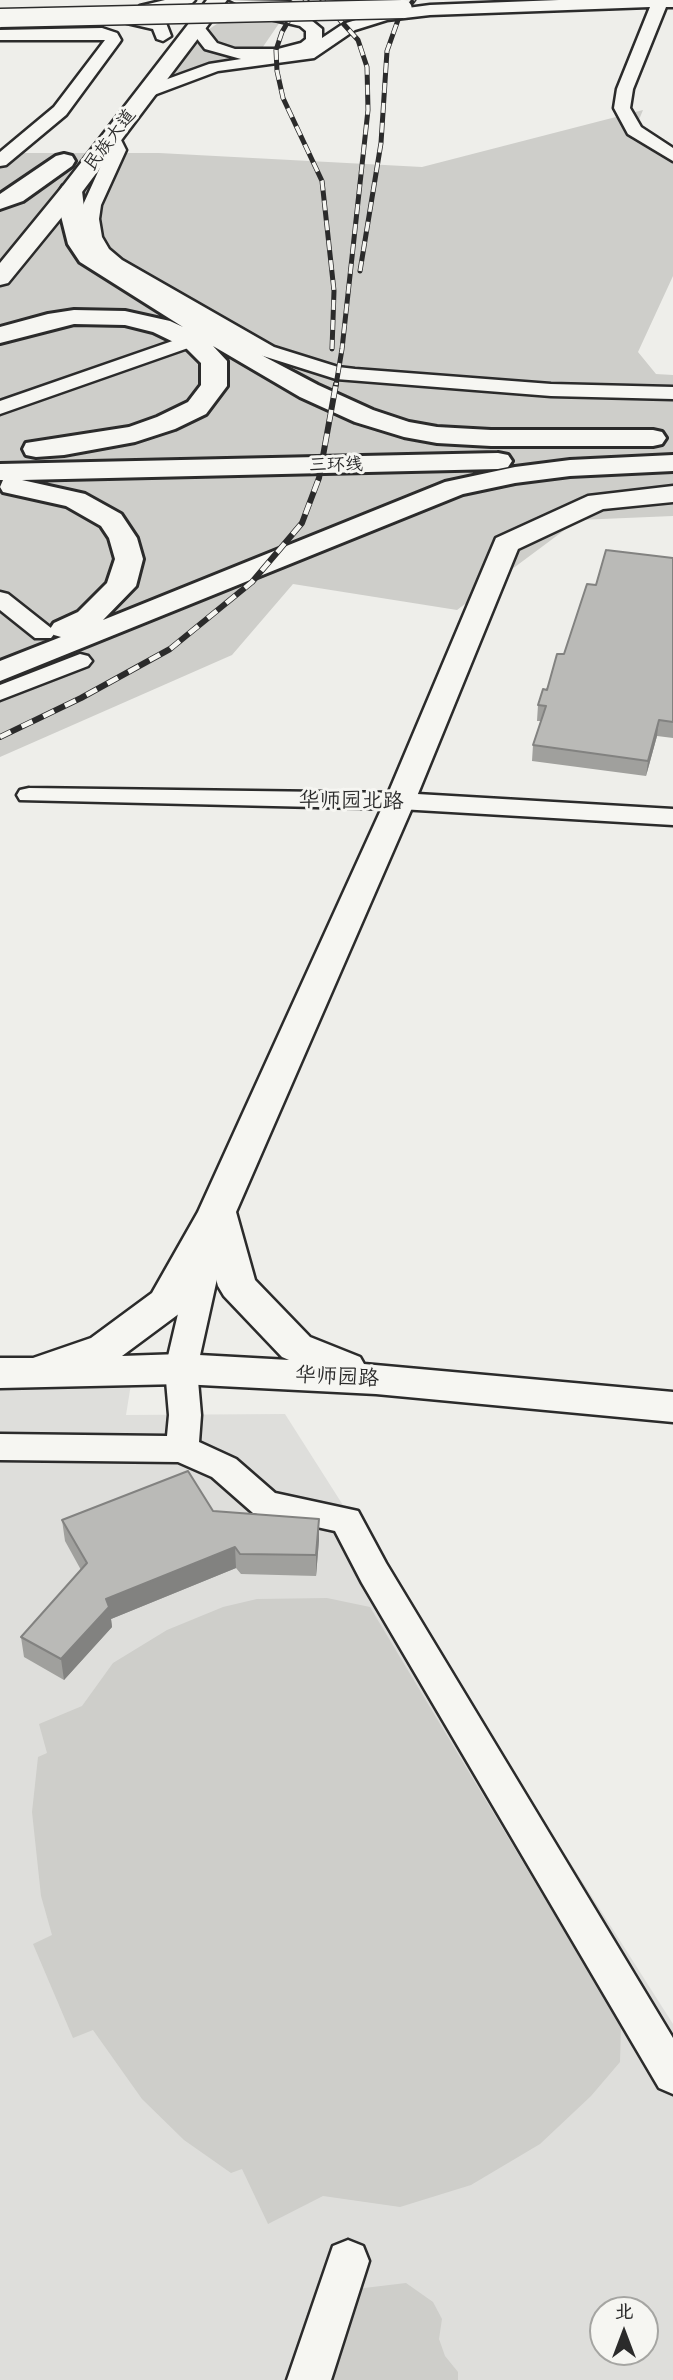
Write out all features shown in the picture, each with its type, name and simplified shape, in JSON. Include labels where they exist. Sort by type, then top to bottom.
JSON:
[{"type":"highway","points":[[0,202],[15,196],[64,161]]},
{"type":"highway","points":[[71,191],[77,234],[88,257],[256,362],[309,391],[364,416],[404,429],[437,435],[673,440]]},
{"type":"highway","points":[[0,335],[24,326],[75,317],[125,318],[161,326],[195,343],[214,361],[214,386],[197,408],[166,423],[135,434],[64,447],[0,454]]},
{"type":"highway","name":"三环线","points":[[0,454],[673,440]]},
{"type":"highway","name":"三环线","points":[[0,472],[673,457]]},
{"type":"highway","points":[[0,479],[673,463]]},
{"type":"highway","points":[[0,672],[455,488],[515,475],[625,464]]},
{"type":"highway","points":[[0,485],[75,500],[111,520],[123,538],[129,559],[121,586],[88,618],[54,635],[0,652]]},
{"type":"main road","name":"民族大道","points":[[0,278],[146,93],[192,13]]},
{"type":"main road","points":[[146,57],[192,13]]},
{"type":"main road","name":"民族大道","points":[[16,219],[81,140]]},
{"type":"main road","points":[[18,1372],[105,1348],[166,1303],[216,1212],[400,801],[506,544],[597,502],[673,494]]},
{"type":"main road","points":[[216,1212],[237,1286],[296,1348],[376,1378]]},
{"type":"main road","name":"华师园路","points":[[18,1372],[181,1369],[376,1378],[673,1407]]},
{"type":"street","points":[[238,0],[263,6],[667,3]]},
{"type":"street","points":[[667,3],[629,99],[630,108],[642,129],[673,150]]},
{"type":"street","points":[[667,3],[621,98],[622,108],[634,130],[673,156]]},
{"type":"street","points":[[142,15],[591,4]]},
{"type":"street","points":[[146,93],[215,67],[308,55],[349,27],[402,12],[591,4]]},
{"type":"street","points":[[0,16],[402,9]]},
{"type":"street","points":[[142,15],[160,26],[192,13]]},
{"type":"street","points":[[0,16],[142,15],[272,15],[305,23],[314,29],[316,36],[307,46],[279,54],[233,54],[211,46],[192,13]]},
{"type":"street","points":[[0,23],[192,13]]},
{"type":"street","points":[[0,35],[102,33],[111,36],[113,40],[60,111],[0,161]]},
{"type":"street","points":[[112,138],[117,150],[92,205],[90,219],[93,237],[102,252],[116,264],[221,329],[267,351],[336,373],[551,390],[673,393]]},
{"type":"street","points":[[0,408],[184,343]]},
{"type":"street","points":[[0,599],[43,633]]},
{"type":"street","points":[[0,693],[80,661],[68,653]]},
{"type":"street","name":"华师园北路","points":[[29,795],[400,801],[673,817]]},
{"type":"street","points":[[182,1450],[185,1415],[181,1369],[216,1212]]},
{"type":"street","points":[[0,1447],[182,1450],[224,1468],[265,1504],[346,1520],[374,1573],[673,2075]]},
{"type":"street","points":[[309,2380],[348,2261]]},
{"type":"shaded area","points":[[226,18],[282,19],[254,60],[165,75],[194,39]]},
{"type":"shaded area","points":[[643,110],[631,139],[673,163],[673,276],[638,352],[656,374],[673,375],[673,516],[578,520],[457,610],[293,584],[232,655],[0,757],[0,164],[24,153],[159,153],[422,167]]},
{"type":"shaded area","points":[[131,1384],[126,1415],[285,1414],[673,2024],[673,2380],[0,2380],[0,1388]]},
{"type":"shaded area","points":[[327,1598],[370,1607],[621,2026],[620,2062],[591,2096],[540,2144],[471,2185],[400,2207],[323,2196],[268,2224],[242,2169],[231,2173],[184,2140],[142,2099],[93,2030],[73,2038],[33,1944],[52,1935],[41,1896],[32,1812],[38,1757],[47,1753],[39,1724],[82,1706],[113,1663],[167,1630],[223,1607],[257,1599]]},
{"type":"shaded area","points":[[406,2283],[433,2302],[442,2319],[439,2339],[445,2356],[458,2372],[458,2380],[325,2380],[356,2289]]},
{"type":"building","points":[[606,550],[673,558],[673,722],[659,720],[648,761],[533,745],[546,706],[538,705],[543,689],[547,690],[557,654],[564,654],[587,584],[596,585]]},
{"type":"building","points":[[188,1471],[213,1511],[319,1519],[316,1555],[240,1554],[235,1547],[106,1599],[109,1607],[61,1659],[21,1637],[87,1563],[62,1520]]},
{"type":"railway","points":[[307,0],[293,13],[282,32],[276,50],[277,71],[283,98],[322,181],[334,291],[332,349]]},
{"type":"railway","points":[[322,0],[358,40],[367,67],[368,110],[336,385]]},
{"type":"railway","points":[[360,271],[381,143],[387,51],[398,20],[414,0]]},
{"type":"railway","points":[[0,737],[81,698],[170,649],[252,582],[302,523],[319,478],[336,384]]}]
